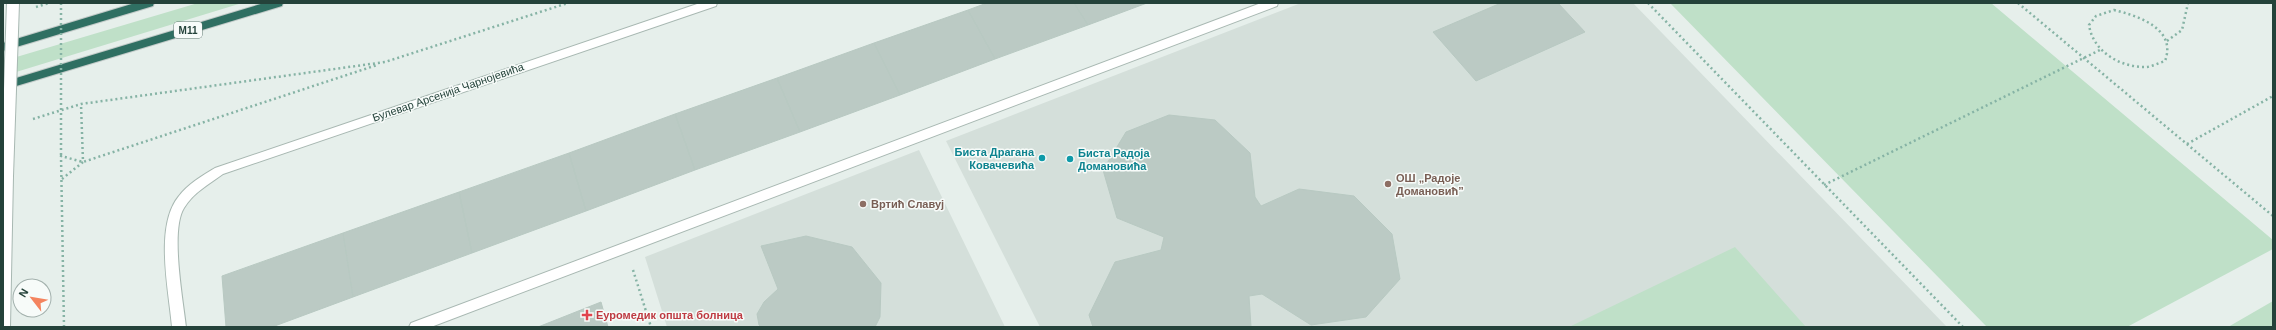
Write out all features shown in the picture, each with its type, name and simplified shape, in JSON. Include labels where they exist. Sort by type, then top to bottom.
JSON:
[{"type":"highway","points":[[3,47],[149,3]]},
{"type":"highway","name":"M11","points":[[3,86],[278,3]]},
{"type":"street","points":[[4,327],[13,3]]},
{"type":"street","name":"Булевар Арсенија Чарнојевића","points":[[179,327],[172,234],[175,213],[189,192],[219,171],[712,3]]},
{"type":"street","points":[[416,327],[1273,3]]},
{"type":"path","points":[[61,3],[61,180],[64,327]]},
{"type":"path","points":[[61,180],[83,162],[568,3]]},
{"type":"path","points":[[1648,3],[1963,327]]},
{"type":"path","points":[[2018,3],[2273,216]]},
{"type":"path","points":[[2167,41],[2178,36],[2185,25],[2188,3]]},
{"type":"path","points":[[2107,11],[2129,13],[2145,20],[2159,29],[2167,41],[2169,55],[2165,61],[2151,67],[2130,65],[2109,56],[2100,50],[2091,38],[2087,27],[2091,18],[2100,12],[2107,11]]},
{"type":"path","points":[[1824,185],[2100,50]]},
{"type":"path","points":[[31,120],[81,104],[385,62]]},
{"type":"path","points":[[2187,144],[2273,96]]},
{"type":"path","points":[[81,104],[83,162]]},
{"type":"path","points":[[61,156],[83,162]]},
{"type":"path","points":[[626,247],[650,327]]},
{"type":"shaded area","name":"ОШ „Радоје Домановић”","points":[[1301,3],[1633,3],[1947,327],[1040,327],[946,141]]},
{"type":"shaded area","name":"Вртић Славуј","points":[[919,150],[1005,327],[667,327],[645,257]]},
{"type":"green space","points":[[198,3],[242,3],[3,76],[3,61]]},
{"type":"green space","points":[[1670,3],[1991,3],[2273,240],[2273,249],[2127,327],[1987,327]]},
{"type":"green space","points":[[1735,247],[1806,327],[1569,327]]},
{"type":"green space","points":[[2273,301],[2273,327],[2228,327]]},
{"type":"building","points":[[987,3],[1074,3],[1088,25],[995,59],[968,10]]},
{"type":"building","points":[[1074,3],[1147,3],[1088,25]]},
{"type":"building","points":[[1501,3],[1558,3],[1585,32],[1476,81],[1433,32]]},
{"type":"building","points":[[968,10],[995,59],[900,95],[874,43]]},
{"type":"building","points":[[874,43],[900,95],[800,132],[777,78]]},
{"type":"building","points":[[777,78],[800,132],[695,170],[675,114]]},
{"type":"building","points":[[675,114],[695,170],[586,211],[569,153]]},
{"type":"building","points":[[1169,115],[1215,120],[1250,153],[1255,197],[1261,206],[1299,189],[1354,196],[1392,234],[1400,279],[1366,317],[1311,325],[1262,294],[1249,296],[1251,327],[1093,327],[1089,315],[1115,262],[1161,250],[1164,237],[1117,218],[1103,170],[1126,132]]},
{"type":"building","points":[[569,153],[586,211],[472,253],[459,192]]},
{"type":"building","points":[[459,192],[472,253],[353,297],[343,233]]},
{"type":"building","points":[[343,233],[353,297],[272,327],[226,327],[222,276]]},
{"type":"building","points":[[806,236],[852,247],[881,283],[880,317],[875,327],[761,327],[759,325],[757,314],[764,302],[778,289],[761,246]]},
{"type":"building","name":"Еуромедик општа болница","points":[[601,302],[608,327],[538,327]]},
{"type":"place","name":"Биста Драгана Ковачевића","points":[[1042,158]]},
{"type":"place","name":"Биста Радоја Домановића","points":[[1070,159]]},
{"type":"place","name":"ОШ „Радоје Домановић”","points":[[1388,184]]},
{"type":"place","name":"Вртић Славуј","points":[[863,204]]},
{"type":"place","name":"Еуромедик општа болница","points":[[587,315]]}]
